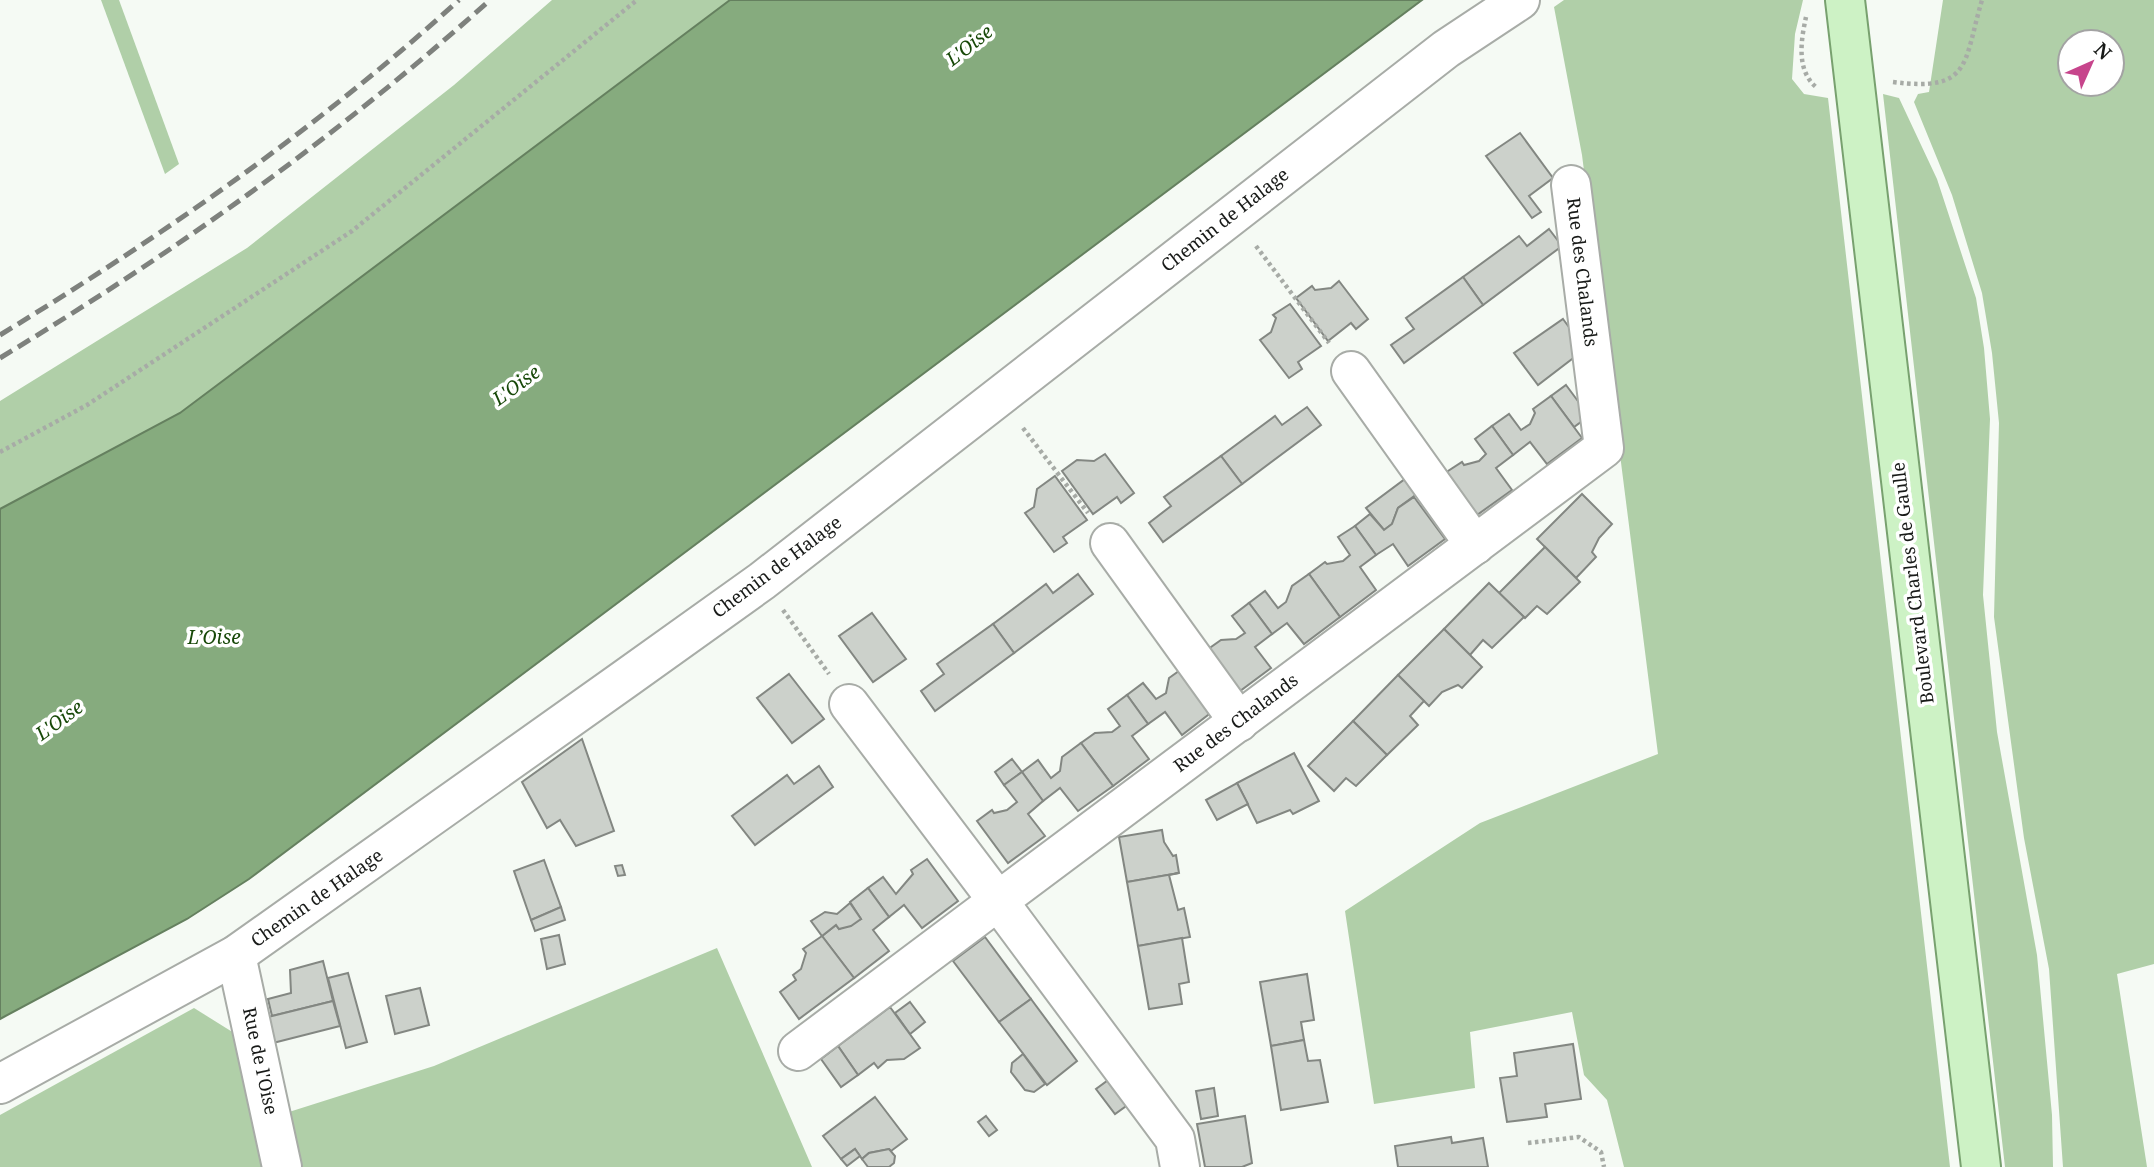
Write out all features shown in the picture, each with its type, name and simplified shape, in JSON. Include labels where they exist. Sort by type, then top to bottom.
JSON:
[{"type":"main road","name":"Boulevard Charles de Gaulle","points":[[1845,0],[1981,1167]]},
{"type":"street","name":"Chemin de Halage","points":[[0,1084],[236,955],[762,581],[1446,49],[1520,0]]},
{"type":"street","name":"Rue des Chalands","points":[[798,1051],[1604,449],[1571,185]]},
{"type":"street","points":[[1351,371],[1475,545]]},
{"type":"street","points":[[1110,543],[1239,722]]},
{"type":"street","points":[[849,704],[1175,1139],[1180,1167]]},
{"type":"street","name":"Rue de l'Oise","points":[[236,955],[282,1167]]},
{"type":"path","points":[[0,452],[87,405],[352,231],[637,0]]},
{"type":"path","points":[[1896,82],[1929,85],[1953,79],[1963,67],[1982,0]]},
{"type":"path","points":[[1232,215],[1351,371]]},
{"type":"path","points":[[999,396],[1110,543]]},
{"type":"path","points":[[762,581],[849,704]]},
{"type":"path","points":[[1528,1143],[1579,1137],[1601,1152],[1604,1167]]},
{"type":"shaded area","points":[[101,0],[119,0],[179,164],[165,174]]},
{"type":"shaded area","points":[[552,0],[730,0],[180,413],[0,509],[0,401],[247,248],[454,85]]},
{"type":"shaded area","points":[[1564,0],[1803,0],[1795,34],[1792,79],[1804,94],[1828,98],[1950,1167],[1624,1167],[1607,1100],[1584,1075],[1572,1012],[1470,1032],[1475,1088],[1374,1104],[1345,911],[1480,823],[1658,754],[1582,155],[1554,7]]},
{"type":"shaded area","points":[[1943,0],[2154,0],[2154,964],[2117,974],[2147,1167],[2063,1167],[2049,969],[2024,838],[1994,617],[1999,423],[1992,353],[1982,293],[1952,195],[1914,102],[1918,94],[1929,92]]},
{"type":"shaded area","points":[[1883,94],[1899,98],[1937,179],[1976,298],[1984,348],[1990,419],[1983,595],[1997,732],[2037,955],[2052,1115],[2053,1167],[2005,1167]]},
{"type":"shaded area","points":[[717,948],[812,1167],[301,1167],[289,1112],[434,1066]]},
{"type":"shaded area","points":[[194,1008],[234,1033],[264,1167],[0,1167],[0,1115]]},
{"type":"water","name":"L’Oise","points":[[730,0],[1422,0],[249,879],[187,919],[0,1019],[0,509],[180,413]]},
{"type":"building","points":[[1520,133],[1553,178],[1529,196],[1541,212],[1532,218],[1486,156]]},
{"type":"building","points":[[1549,229],[1562,246],[1483,305],[1463,277],[1519,236],[1527,246]]},
{"type":"building","points":[[1463,277],[1483,305],[1404,363],[1391,345],[1414,329],[1406,318]]},
{"type":"building","points":[[1339,281],[1368,319],[1356,329],[1351,323],[1328,341],[1296,298],[1312,286],[1315,290],[1331,288]]},
{"type":"building","points":[[1290,304],[1321,346],[1298,362],[1302,369],[1289,378],[1260,340],[1271,332],[1276,318],[1273,315]]},
{"type":"building","points":[[1563,319],[1585,349],[1538,385],[1514,353]]},
{"type":"building","points":[[1566,385],[1589,416],[1574,427],[1551,396]]},
{"type":"building","points":[[1551,396],[1582,438],[1547,464],[1530,442],[1513,455],[1492,426],[1509,414],[1521,430],[1530,424],[1535,413],[1533,409]]},
{"type":"building","points":[[1307,407],[1321,425],[1242,484],[1221,456],[1275,416],[1282,425]]},
{"type":"building","points":[[1492,426],[1513,455],[1496,468],[1512,490],[1477,515],[1445,473],[1462,462],[1464,465],[1479,461],[1486,454],[1475,439]]},
{"type":"building","points":[[1105,454],[1134,493],[1121,503],[1117,497],[1093,514],[1062,471],[1077,460],[1094,461]]},
{"type":"building","points":[[1221,456],[1242,484],[1163,542],[1149,523],[1171,506],[1164,497]]},
{"type":"building","points":[[1055,476],[1087,520],[1063,537],[1067,543],[1054,552],[1025,513],[1034,507],[1037,489]]},
{"type":"building","points":[[1409,476],[1421,491],[1398,508],[1392,524],[1384,530],[1366,508]]},
{"type":"building","points":[[1582,494],[1612,524],[1599,538],[1592,552],[1596,557],[1576,578],[1537,539]]},
{"type":"building","points":[[1414,497],[1445,539],[1408,566],[1393,544],[1376,555],[1355,526],[1370,514],[1384,530],[1392,524],[1398,508]]},
{"type":"building","points":[[1355,526],[1376,555],[1360,567],[1376,590],[1340,617],[1309,574],[1325,562],[1327,564],[1343,561],[1350,555],[1338,537]]},
{"type":"building","points":[[1545,547],[1580,582],[1547,614],[1537,606],[1525,618],[1499,593]]},
{"type":"building","points":[[1078,574],[1093,594],[1014,653],[993,624],[1046,584],[1053,593]]},
{"type":"building","points":[[1309,574],[1340,617],[1304,644],[1287,623],[1272,634],[1249,603],[1265,591],[1278,608],[1286,602],[1292,586]]},
{"type":"building","points":[[1489,583],[1524,617],[1492,648],[1483,640],[1470,655],[1444,629]]},
{"type":"building","points":[[1249,603],[1272,634],[1255,647],[1271,668],[1236,694],[1204,652],[1221,640],[1236,639],[1245,633],[1232,616]]},
{"type":"building","points":[[872,613],[906,659],[873,682],[839,636]]},
{"type":"building","points":[[993,624],[1014,653],[935,711],[921,691],[944,674],[937,664]]},
{"type":"building","points":[[1444,629],[1482,667],[1462,688],[1458,685],[1442,692],[1429,706],[1398,675]]},
{"type":"building","points":[[1186,666],[1217,708],[1182,735],[1165,712],[1148,724],[1127,695],[1143,683],[1156,699],[1166,693],[1169,678]]},
{"type":"building","points":[[789,674],[824,719],[792,743],[757,698]]},
{"type":"building","points":[[1398,675],[1424,701],[1410,716],[1418,725],[1387,755],[1353,721]]},
{"type":"building","points":[[1127,695],[1148,724],[1132,736],[1149,759],[1113,786],[1081,743],[1095,733],[1112,732],[1120,726],[1108,709]]},
{"type":"building","points":[[1353,721],[1387,755],[1356,786],[1346,778],[1334,791],[1308,766]]},
{"type":"building","points":[[582,739],[614,831],[576,846],[560,820],[547,828],[522,782]]},
{"type":"building","points":[[1081,743],[1113,786],[1078,811],[1060,788],[1043,801],[1022,772],[1038,760],[1051,778],[1060,771],[1062,757]]},
{"type":"building","points":[[1294,753],[1319,801],[1293,814],[1290,810],[1257,823],[1237,783]]},
{"type":"building","points":[[1012,759],[1022,772],[1004,785],[995,772]]},
{"type":"building","points":[[819,766],[833,787],[755,845],[732,816],[787,775],[794,784]]},
{"type":"building","points":[[1022,772],[1043,801],[1028,814],[1045,836],[1008,863],[977,821],[992,810],[994,813],[1007,810],[1017,802],[1004,785]]},
{"type":"building","points":[[1237,783],[1248,804],[1217,820],[1206,800]]},
{"type":"building","points":[[1162,830],[1164,842],[1173,856],[1176,855],[1179,873],[1127,882],[1119,837]]},
{"type":"building","points":[[927,859],[958,901],[922,928],[904,905],[889,917],[868,888],[883,877],[896,894],[913,874],[911,870]]},
{"type":"building","points":[[544,860],[561,907],[531,920],[514,871]]},
{"type":"building","points":[[622,865],[625,875],[618,876],[615,866]]},
{"type":"building","points":[[1179,873],[1169,875],[1178,910],[1184,908],[1190,937],[1138,946],[1127,882]]},
{"type":"building","points":[[868,888],[889,917],[873,930],[889,951],[854,978],[822,936],[836,925],[839,929],[861,919],[850,902]]},
{"type":"building","points":[[850,903],[861,919],[851,926],[839,929],[836,925],[822,936],[811,921],[825,912],[837,914]]},
{"type":"building","points":[[561,907],[565,920],[535,931],[531,920]]},
{"type":"building","points":[[559,935],[565,964],[547,969],[541,939]]},
{"type":"building","points":[[822,936],[854,978],[799,1019],[780,992],[796,980],[793,975],[801,969],[806,953],[803,949]]},
{"type":"building","points":[[985,937],[1031,999],[999,1022],[953,961]]},
{"type":"building","points":[[1182,938],[1189,982],[1179,984],[1182,1004],[1149,1009],[1138,946]]},
{"type":"building","points":[[323,961],[333,1001],[272,1016],[268,999],[291,993],[290,970]]},
{"type":"building","points":[[348,973],[367,1042],[346,1048],[328,978]]},
{"type":"building","points":[[1307,974],[1314,1020],[1301,1022],[1304,1040],[1271,1046],[1260,982]]},
{"type":"building","points":[[420,988],[429,1025],[395,1034],[386,996]]},
{"type":"building","points":[[1031,999],[1077,1061],[1047,1085],[999,1022]]},
{"type":"building","points":[[333,1001],[340,1026],[273,1043],[268,1017]]},
{"type":"building","points":[[910,1002],[925,1022],[910,1034],[895,1013]]},
{"type":"building","points":[[890,1007],[920,1048],[904,1059],[887,1060],[878,1068],[874,1063],[858,1075],[838,1046]]},
{"type":"building","points":[[1304,1040],[1308,1061],[1320,1060],[1328,1102],[1281,1110],[1271,1046]]},
{"type":"building","points":[[1573,1044],[1581,1099],[1545,1104],[1547,1117],[1507,1122],[1500,1078],[1517,1076],[1514,1053]]},
{"type":"building","points":[[838,1046],[858,1075],[841,1087],[821,1059]]},
{"type":"building","points":[[1023,1054],[1045,1084],[1034,1092],[1025,1090],[1011,1072],[1012,1063]]},
{"type":"building","points":[[1111,1078],[1129,1104],[1115,1114],[1096,1089]]},
{"type":"building","points":[[1214,1088],[1218,1116],[1201,1119],[1196,1091]]},
{"type":"building","points":[[875,1097],[907,1139],[891,1151],[889,1149],[869,1153],[862,1159],[855,1149],[841,1159],[823,1136]]},
{"type":"building","points":[[986,1116],[997,1130],[989,1136],[978,1122]]},
{"type":"building","points":[[1245,1116],[1252,1163],[1242,1167],[1205,1167],[1197,1124]]},
{"type":"building","points":[[1451,1137],[1452,1143],[1483,1138],[1488,1167],[1398,1167],[1395,1146]]},
{"type":"building","points":[[855,1149],[860,1156],[847,1166],[841,1159]]},
{"type":"building","points":[[889,1149],[895,1156],[894,1163],[889,1167],[868,1167],[862,1159],[869,1153]]},
{"type":"railway","points":[[0,335],[120,259],[295,136],[459,0]]},
{"type":"railway","points":[[0,358],[129,277],[253,191],[374,99],[490,0]]},
{"type":"water label","name":"L'Oise","points":[[969,45]]},
{"type":"water label","name":"L'Oise","points":[[516,385]]},
{"type":"water label","name":"L'Oise","points":[[59,720]]}]
